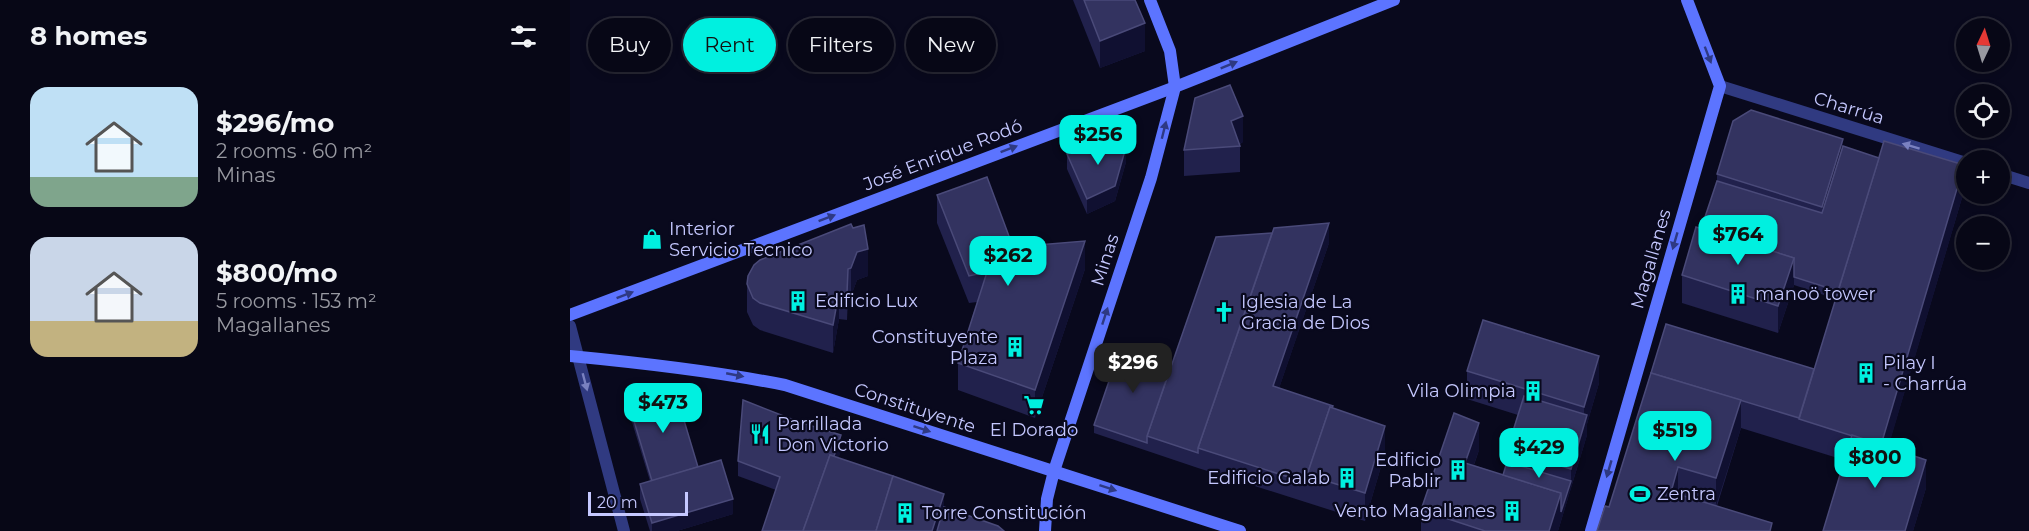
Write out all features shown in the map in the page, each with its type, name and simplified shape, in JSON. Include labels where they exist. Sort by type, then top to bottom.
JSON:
[{"type":"street","name":"Minas","points":[[1045,531],[1047,499],[1054,471],[1151,178],[1175,87],[1170,51],[1150,0]]},
{"type":"street","name":"José Enrique Rodó","points":[[570,315],[1175,87],[1394,0]]},
{"type":"street","points":[[1687,0],[1720,86]]},
{"type":"street","name":"Charrúa","points":[[1720,86],[1956,161]]},
{"type":"street","name":"Magallanes","points":[[1591,531],[1720,86]]},
{"type":"street","points":[[2010,177],[2029,183]]},
{"type":"street","points":[[570,326],[574,356],[624,531]]},
{"type":"street","name":"Constituyente","points":[[574,356],[677,366],[785,386],[1240,531]]},
{"type":"building","points":[[1084,0],[1135,0],[1145,23],[1100,41]]},
{"type":"building","points":[[1230,85],[1243,116],[1231,121],[1240,146],[1184,150],[1195,98]]},
{"type":"building","points":[[1751,110],[1843,139],[1822,207],[1717,174],[1733,121]]},
{"type":"building","points":[[1115,136],[1126,147],[1115,186],[1087,199],[1067,154]]},
{"type":"building","name":"Pilay I - Charrúa","points":[[1884,141],[1956,163],[1956,192],[1881,445],[1799,419]]},
{"type":"building","points":[[1843,146],[1879,158],[1838,291],[1794,277],[1794,258],[1701,229],[1717,181],[1822,213]]},
{"type":"building","name":"Constituyente Plaza","points":[[987,177],[1013,247],[1085,241],[1035,390],[958,363],[987,272],[969,276],[937,195]]},
{"type":"building","points":[[1329,223],[1273,386],[1333,406],[1330,407],[1307,475],[1307,483],[1198,448],[1274,228]]},
{"type":"building","points":[[851,224],[853,228],[864,225],[868,249],[857,252],[851,268],[848,269],[847,293],[839,292],[833,325],[760,303],[753,298],[747,284],[748,276],[760,260]]},
{"type":"building","points":[[1696,227],[1794,258],[1778,306],[1682,275]]},
{"type":"building","name":"Iglesia de La Gracia de Dios","points":[[1272,233],[1198,453],[1147,436],[1216,237]]},
{"type":"building","points":[[1483,320],[1599,356],[1584,407],[1467,371]]},
{"type":"building","points":[[1666,324],[1814,369],[1799,418],[1651,373]]},
{"type":"building","points":[[1121,346],[1172,363],[1147,436],[1147,443],[1094,425]]},
{"type":"building","points":[[1651,373],[1741,400],[1716,478],[1678,467],[1671,492],[1772,523],[1770,531],[1597,531],[1605,506],[1609,507]]},
{"type":"building","points":[[674,387],[698,467],[652,481],[628,401]]},
{"type":"building","points":[[1524,396],[1587,415],[1571,469],[1507,450]]},
{"type":"building","points":[[743,400],[799,422],[841,435],[834,456],[830,455],[803,531],[762,531],[780,477],[738,461]]},
{"type":"building","points":[[1330,407],[1385,426],[1365,493],[1307,475]]},
{"type":"building","points":[[1454,413],[1479,423],[1465,463],[1561,493],[1549,531],[1485,531],[1421,510]]},
{"type":"building","points":[[1852,435],[1926,460],[1905,531],[1823,531]]},
{"type":"building","points":[[830,455],[893,476],[876,531],[803,531]]},
{"type":"building","points":[[721,460],[733,499],[652,523],[640,484]]},
{"type":"building","points":[[1507,462],[1571,481],[1561,512],[1561,493],[1503,475]]},
{"type":"building","points":[[893,476],[944,494],[932,531],[876,531]]},
{"type":"building","points":[[944,507],[998,526],[1004,531],[937,531]]},
{"type":"place","name":"Interior Servicio Tecnico","points":[[652,239]]},
{"type":"place","name":"manoö tower","points":[[1738,294]]},
{"type":"place","name":"Edificio Lux","points":[[798,301]]},
{"type":"place","name":"Iglesia de La Gracia de Dios","points":[[1224,312]]},
{"type":"place","name":"Constituyente Plaza","points":[[1015,347]]},
{"type":"place","name":"Pilay I - Charrúa","points":[[1866,373]]},
{"type":"place","name":"Vila Olimpia","points":[[1533,391]]},
{"type":"place","name":"El Dorado","points":[[1034,405]]},
{"type":"place","name":"Parrillada Don Victorio","points":[[760,434]]},
{"type":"place","name":"Edificio Pablir","points":[[1458,470]]},
{"type":"place","name":"Edificio Galab","points":[[1347,478]]},
{"type":"place","name":"Zentra","points":[[1640,494]]},
{"type":"place","name":"Vento Magallanes","points":[[1512,511]]},
{"type":"place","name":"Torre Constitución","points":[[905,513]]}]
